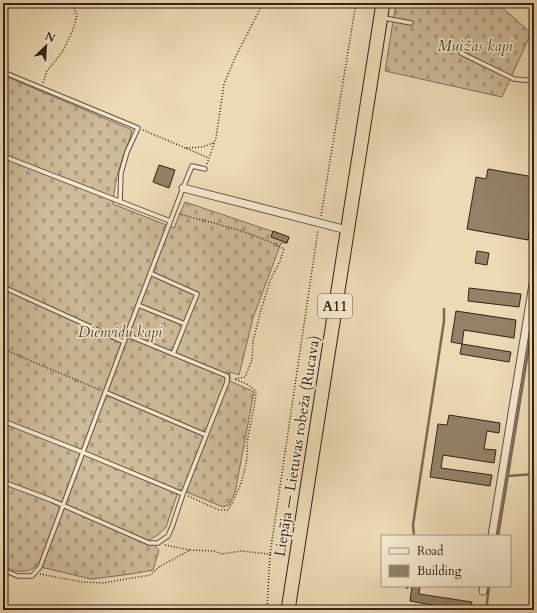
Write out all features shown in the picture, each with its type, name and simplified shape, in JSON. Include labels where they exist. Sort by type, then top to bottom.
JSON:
[{"type":"highway","name":"Liepāja — Lietuvas robeža (Rucava)","points":[[288,610],[383,3]]},
{"type":"street","points":[[183,188],[347,230]]},
{"type":"street","points":[[492,535],[534,278]]},
{"type":"lane","points":[[380,18],[411,23]]},
{"type":"lane","points":[[461,53],[514,79],[534,81]]},
{"type":"lane","points":[[3,72],[138,128],[127,152],[121,173],[120,202]]},
{"type":"lane","points":[[3,156],[170,222]]},
{"type":"lane","points":[[3,570],[18,576],[32,576],[40,567],[82,452],[192,166],[205,169]]},
{"type":"lane","points":[[150,273],[197,294],[173,354]]},
{"type":"lane","points":[[3,287],[124,342]]},
{"type":"lane","points":[[138,305],[185,324]]},
{"type":"lane","points":[[3,482],[63,505],[149,543],[158,543],[168,536],[227,382],[227,376],[127,335]]},
{"type":"lane","points":[[105,392],[206,435]]},
{"type":"lane","points":[[3,421],[183,494]]},
{"type":"path","points":[[42,88],[47,71],[63,51],[73,30],[77,15],[72,3]]},
{"type":"path","points":[[205,169],[215,142],[224,84],[235,58],[264,3]]},
{"type":"path","points":[[267,610],[270,554],[319,224],[356,3]]},
{"type":"path","points":[[138,128],[209,158]]},
{"type":"path","points":[[184,148],[203,147],[215,142]]},
{"type":"path","points":[[174,212],[234,229],[275,244],[284,249],[270,281],[261,310],[253,341],[252,360],[245,377],[234,379],[247,384],[256,391],[255,407],[248,437],[247,459],[242,482],[235,499],[228,510],[219,510],[183,494]]},
{"type":"path","points":[[3,349],[105,392]]},
{"type":"path","points":[[158,543],[190,550],[214,551],[222,554],[241,550],[296,557]]},
{"type":"path","points":[[35,573],[82,582],[103,583],[150,575],[159,567],[190,550]]},
{"type":"green space","name":"Muižas kapi","points":[[396,3],[497,3],[531,33],[502,97],[385,71]]},
{"type":"green space","name":"Dienvidu kapi","points":[[3,75],[132,130],[117,177],[113,204],[174,228],[185,202],[289,237],[287,243],[281,243],[253,318],[239,375],[230,372],[230,381],[254,392],[235,493],[229,505],[223,507],[179,489],[166,527],[158,535],[149,540],[159,550],[153,570],[91,579],[36,566],[32,569],[24,571],[16,571],[3,566]]},
{"type":"building","points":[[159,165],[175,170],[169,188],[153,182]]},
{"type":"building","points":[[488,169],[534,177],[534,204],[528,240],[467,229],[476,177],[486,179]]},
{"type":"building","points":[[273,231],[289,237],[287,243],[271,237]]},
{"type":"building","points":[[477,251],[489,253],[487,265],[475,263]]},
{"type":"building","points":[[469,288],[521,294],[519,307],[468,301]]},
{"type":"building","points":[[456,311],[516,320],[514,338],[464,330],[462,344],[451,342]]},
{"type":"building","points":[[462,344],[511,352],[509,362],[460,354]]},
{"type":"building","points":[[449,415],[500,423],[499,433],[487,431],[484,449],[496,450],[494,463],[443,455],[441,468],[492,475],[490,486],[430,477],[438,424],[447,425]]},
{"type":"building","points":[[412,587],[420,587],[419,594],[472,602],[470,610],[460,610],[410,601]]},
{"type":"waterway","points":[[414,535],[413,525],[444,321],[444,309]]},
{"type":"waterway","points":[[498,535],[534,315]]},
{"type":"waterway","points":[[508,476],[534,474]]},
{"type":"waterway","points":[[486,610],[489,587]]}]
